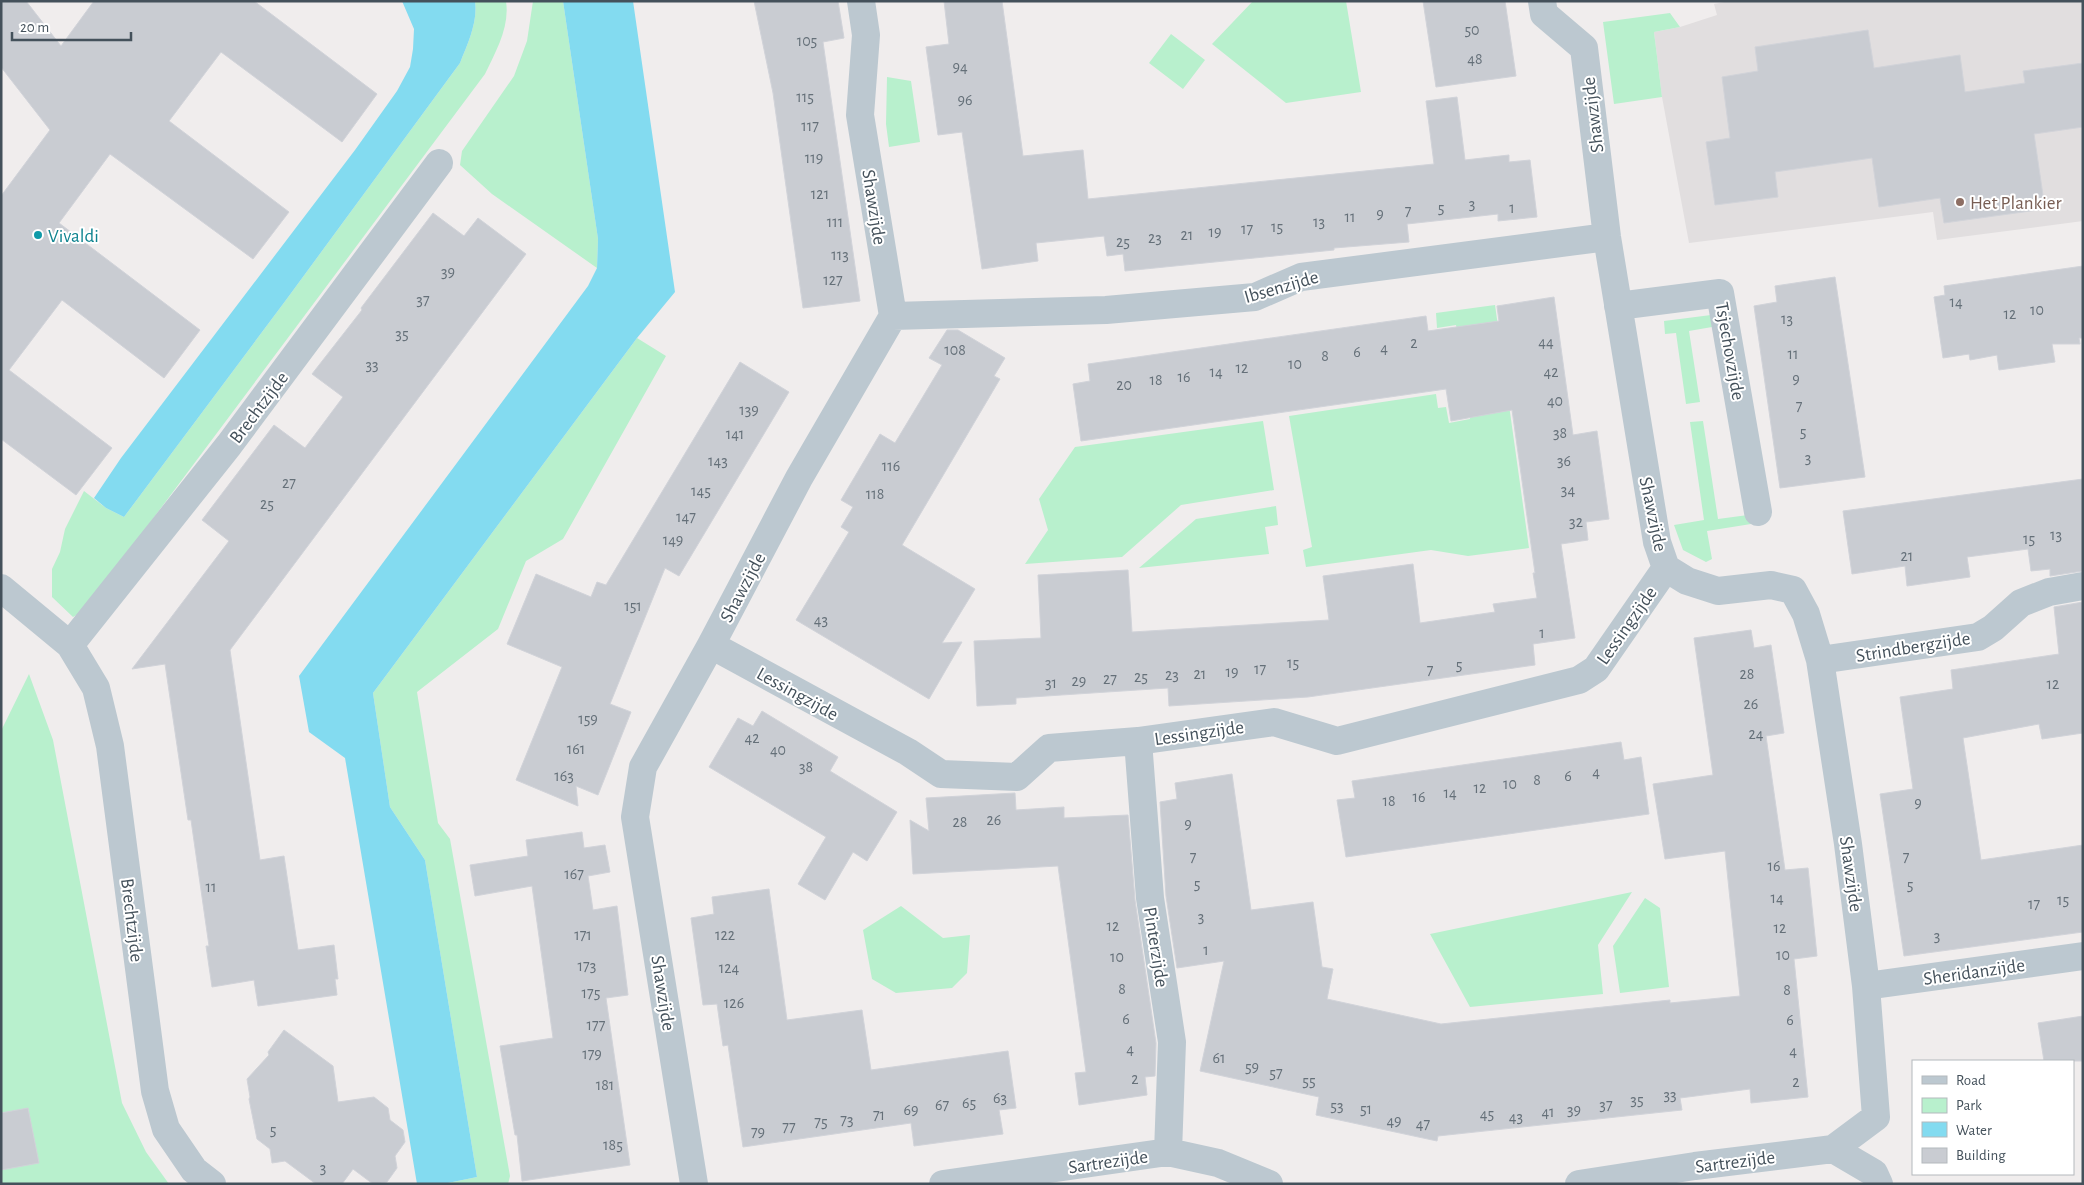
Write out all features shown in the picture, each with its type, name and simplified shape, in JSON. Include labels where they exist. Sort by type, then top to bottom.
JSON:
[{"type":"street","name":"Shawzijde","points":[[694,1184],[635,817],[643,767],[711,645],[799,478],[893,316],[860,115],[866,35],[861,1]]},
{"type":"street","name":"Shawzijde","points":[[1542,1],[1544,14],[1584,48],[1607,237],[1657,542],[1666,568],[1688,581],[1718,591],[1771,585],[1793,590],[1806,614],[1820,660],[1848,844],[1866,986],[1876,1117],[1833,1149]]},
{"type":"street","name":"Brechtzijde","points":[[70,645],[229,445],[439,164]]},
{"type":"street","name":"Ibsenzijde","points":[[893,316],[1106,310],[1255,297],[1301,277],[1607,237]]},
{"type":"street","name":"Tsjechovzijde","points":[[1618,306],[1720,293],[1758,512]]},
{"type":"street","name":"Lessingzijde","points":[[711,645],[908,752],[941,774],[1017,777],[1049,748],[1138,741],[1274,722],[1337,742],[1579,680],[1596,668],[1666,568]]},
{"type":"street","name":"Strindbergzijde","points":[[1820,660],[1978,637],[1993,628],[2021,603],[2049,592],[2083,586]]},
{"type":"street","name":"Brechtzijde","points":[[1,588],[70,645],[96,688],[110,746],[155,1091],[166,1129],[194,1170],[212,1184]]},
{"type":"street","name":"Pinterzijde","points":[[1138,741],[1150,898],[1172,1042],[1168,1152]]},
{"type":"street","name":"Sheridanzijde","points":[[1866,986],[2083,956]]},
{"type":"street","name":"Sartrezijde","points":[[1579,1184],[1695,1166],[1833,1149]]},
{"type":"street","points":[[1833,1149],[1874,1173],[1879,1184]]},
{"type":"street","name":"Sartrezijde","points":[[944,1184],[1168,1152],[1218,1163],[1269,1184]]},
{"type":"shaded area","points":[[1729,1],[2083,1],[2083,221],[1937,240],[1933,212],[1689,243],[1662,97],[1654,32],[1680,27],[1717,15],[1714,4]]},
{"type":"green space","points":[[475,1],[506,1],[507,11],[504,29],[498,48],[485,74],[84,611],[73,617],[52,597],[52,569],[60,552],[65,529],[84,491],[106,508],[124,517],[460,63],[474,25]]},
{"type":"green space","points":[[533,1],[563,1],[598,239],[597,268],[492,194],[460,165],[462,151],[514,76],[527,41]]},
{"type":"green space","points":[[1253,1],[1346,1],[1361,92],[1286,103],[1212,44]]},
{"type":"green space","points":[[1670,13],[1680,27],[1654,32],[1662,97],[1614,104],[1603,22]]},
{"type":"green space","points":[[1171,34],[1205,60],[1183,89],[1149,63]]},
{"type":"green space","points":[[887,77],[911,81],[920,142],[889,147],[886,124]]},
{"type":"green space","points":[[1495,305],[1529,548],[1468,556],[1431,550],[1306,567],[1303,550],[1312,547],[1289,416],[1436,394],[1438,408],[1446,407],[1449,423],[1470,419],[1463,361],[1456,325],[1437,328],[1436,313]]},
{"type":"green space","points":[[1711,315],[1712,327],[1689,331],[1700,402],[1686,404],[1676,333],[1665,334],[1664,321]]},
{"type":"green space","points":[[637,338],[666,356],[563,539],[526,561],[498,629],[417,692],[438,823],[450,839],[510,1176],[508,1184],[443,1184],[477,1177],[425,860],[390,807],[373,693]]},
{"type":"green space","points":[[1263,421],[1274,490],[1181,505],[1122,557],[1025,564],[1048,530],[1039,499],[1075,447]]},
{"type":"green space","points":[[1703,421],[1718,519],[1748,515],[1751,524],[1707,531],[1712,559],[1706,562],[1683,550],[1674,525],[1704,520],[1690,422]]},
{"type":"green space","points":[[1276,506],[1278,525],[1265,527],[1269,554],[1139,568],[1196,519]]},
{"type":"green space","points":[[29,674],[53,740],[122,1103],[146,1152],[169,1184],[1,1184],[1,731]]},
{"type":"green space","points":[[1632,892],[1598,945],[1603,994],[1470,1007],[1430,934]]},
{"type":"green space","points":[[1645,898],[1660,908],[1669,987],[1620,993],[1613,946]]},
{"type":"green space","points":[[901,906],[943,938],[970,935],[967,973],[952,988],[896,993],[872,979],[863,930]]},
{"type":"water","points":[[402,1],[475,1],[474,25],[460,63],[124,517],[106,508],[94,498],[121,458],[355,150],[397,91],[410,67],[413,49],[414,29]]},
{"type":"water","points":[[563,1],[633,1],[675,292],[637,338],[373,693],[390,807],[425,860],[477,1177],[443,1184],[417,1184],[345,758],[309,732],[299,676],[588,286],[597,268],[598,239]]},
{"type":"building","name":"Vivaldi","points":[[1,1],[26,1],[61,46],[94,1],[254,1],[377,94],[342,142],[221,52],[169,121],[289,212],[253,259],[110,154],[59,223],[200,330],[164,378],[62,300],[9,370],[112,448],[76,495],[1,439],[1,196],[50,130],[1,67]]},
{"type":"building","points":[[754,1],[838,1],[844,38],[823,42],[860,301],[803,308],[773,93]]},
{"type":"building","points":[[944,1],[1002,1],[1023,156],[1083,150],[1088,199],[1434,164],[1426,101],[1457,97],[1465,160],[1509,155],[1509,162],[1530,160],[1537,217],[1498,221],[1498,214],[1407,224],[1409,242],[1334,248],[1334,250],[1125,271],[1123,254],[1107,256],[1104,236],[1036,243],[1038,261],[982,269],[962,132],[938,135],[926,47],[949,44]]},
{"type":"building","points":[[1423,1],[1505,1],[1516,76],[1436,87]]},
{"type":"building","points":[[1868,30],[1874,68],[1960,55],[1965,92],[2025,83],[2023,71],[2083,63],[2083,127],[2034,134],[2045,209],[1944,223],[1940,198],[1879,207],[1872,158],[1775,172],[1778,197],[1715,205],[1706,142],[1730,138],[1722,77],[1758,71],[1755,47]]},
{"type":"building","points":[[433,213],[464,236],[478,218],[526,254],[230,650],[260,860],[284,856],[298,950],[334,945],[338,979],[335,979],[337,995],[258,1006],[254,980],[212,987],[206,946],[209,946],[191,820],[188,820],[165,664],[132,669],[229,541],[202,520],[274,425],[305,448],[343,397],[312,374],[362,310],[361,308]]},
{"type":"building","points":[[2083,266],[2083,338],[2079,338],[2080,344],[2052,344],[2055,362],[1999,370],[1997,355],[1970,360],[1969,354],[1943,358],[1934,297],[1945,295],[1944,286]]},
{"type":"building","points":[[1835,277],[1865,477],[1780,488],[1754,306],[1777,302],[1775,286]]},
{"type":"building","points":[[1554,297],[1573,435],[1597,431],[1609,519],[1586,522],[1588,540],[1561,544],[1575,638],[1533,644],[1535,665],[1308,697],[1169,706],[1168,688],[1016,698],[1016,704],[977,706],[974,641],[1041,638],[1038,575],[1128,570],[1132,632],[1329,620],[1323,576],[1413,564],[1420,623],[1495,612],[1493,604],[1537,598],[1512,410],[1451,421],[1446,389],[1081,441],[1073,384],[1090,381],[1088,364],[1426,316],[1428,331],[1499,321],[1497,306]]},
{"type":"building","points":[[947,330],[958,330],[1005,358],[994,376],[1000,379],[902,545],[975,589],[942,643],[962,642],[929,699],[796,620],[849,532],[841,527],[853,507],[841,500],[880,434],[895,443],[942,365],[929,358]]},
{"type":"building","points":[[740,362],[789,392],[679,576],[665,568],[610,704],[631,712],[598,795],[576,786],[578,806],[516,780],[562,667],[507,644],[536,574],[591,597],[597,582],[606,585]]},
{"type":"building","points":[[2083,479],[2083,571],[2050,576],[2050,569],[2031,571],[2028,549],[1967,557],[1970,577],[1907,586],[1905,566],[1852,574],[1843,511]]},
{"type":"building","points":[[2083,602],[2083,733],[2042,739],[2039,724],[1963,738],[1981,860],[2083,845],[2083,932],[1904,956],[1880,794],[1913,789],[1900,697],[1953,689],[1951,670],[2059,654],[2054,607]]},
{"type":"building","points":[[1751,630],[1754,648],[1771,645],[1784,733],[1766,736],[1785,870],[1808,868],[1817,956],[1794,959],[1808,1097],[1751,1103],[1750,1089],[1680,1098],[1682,1110],[1438,1136],[1437,1141],[1316,1115],[1319,1097],[1200,1071],[1224,961],[1177,968],[1166,896],[1160,802],[1177,799],[1175,783],[1232,774],[1251,910],[1313,902],[1322,967],[1333,969],[1327,999],[1441,1024],[1670,1000],[1670,1003],[1740,996],[1725,851],[1665,859],[1653,784],[1713,775],[1694,638]]},
{"type":"building","points":[[762,711],[838,757],[830,771],[897,812],[867,861],[853,852],[825,900],[798,884],[826,837],[709,767],[738,718],[753,726]]},
{"type":"building","points":[[1621,742],[1624,760],[1641,757],[1649,814],[1346,857],[1337,800],[1355,798],[1352,781]]},
{"type":"building","points":[[1015,793],[1016,810],[1064,807],[1064,818],[1128,815],[1135,900],[1156,1043],[1155,1076],[1145,1077],[1147,1095],[1079,1105],[1075,1073],[1086,1072],[1058,866],[913,874],[910,820],[929,831],[926,798]]},
{"type":"building","points":[[582,832],[584,848],[605,845],[610,872],[588,876],[593,910],[617,906],[628,995],[606,998],[630,1165],[522,1181],[517,1135],[515,1135],[500,1046],[553,1038],[532,886],[475,896],[470,865],[528,856],[526,840]]},
{"type":"building","points":[[769,889],[787,1020],[862,1010],[871,1070],[1008,1051],[1016,1108],[999,1110],[1003,1134],[914,1146],[911,1123],[743,1147],[728,1045],[723,1046],[717,1004],[703,1005],[691,918],[714,914],[712,897]]},
{"type":"building","points":[[2083,1016],[2083,1061],[2044,1060],[2038,1023]]},
{"type":"building","points":[[284,1030],[333,1066],[338,1102],[374,1097],[388,1108],[390,1120],[403,1130],[405,1142],[395,1156],[397,1168],[387,1182],[373,1184],[353,1169],[342,1184],[316,1184],[285,1161],[272,1163],[270,1149],[257,1139],[247,1079],[269,1055],[268,1052]]},
{"type":"building","points":[[28,1108],[39,1163],[1,1170],[1,1113]]},
{"type":"place","name":"Het Plankier","points":[[1960,202]]},
{"type":"place","name":"Vivaldi","points":[[38,235]]}]
